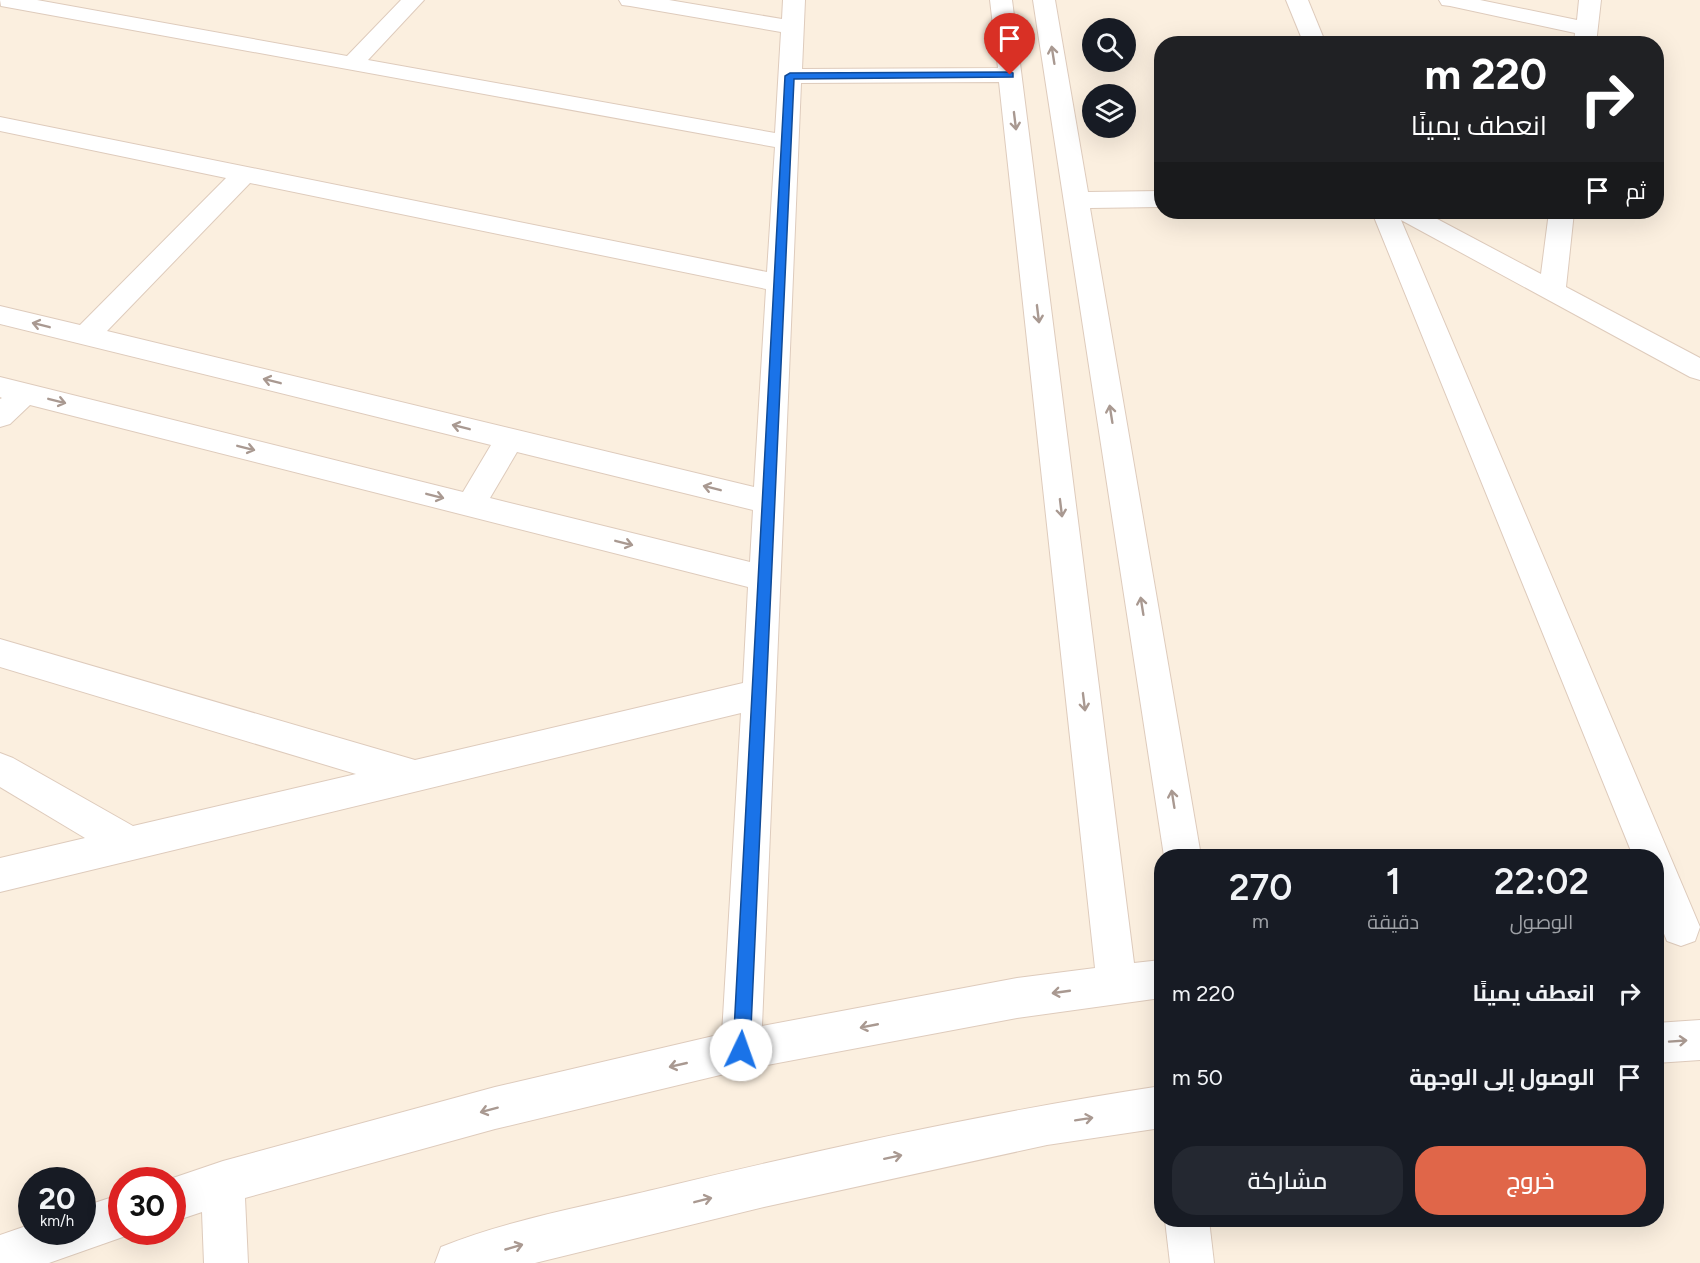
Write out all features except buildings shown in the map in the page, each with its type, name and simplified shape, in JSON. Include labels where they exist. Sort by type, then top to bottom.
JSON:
[{"type":"street","points":[[1,0],[787,142]]},
{"type":"street","points":[[352,63],[413,0]]},
{"type":"street","points":[[630,0],[793,14],[741,1050]]},
{"type":"street","points":[[1001,0],[1117,985]]},
{"type":"street","points":[[1044,0],[1182,849]]},
{"type":"street","points":[[1297,0],[1312,36]]},
{"type":"street","points":[[1450,0],[1586,36],[1590,0]]},
{"type":"street","points":[[790,76],[1010,75]]},
{"type":"street","points":[[0,124],[779,283]]},
{"type":"street","points":[[86,336],[244,174]]},
{"type":"street","points":[[1077,200],[1154,199]]},
{"type":"street","points":[[1388,219],[1649,849]]},
{"type":"street","points":[[1418,219],[1700,370]]},
{"type":"street","points":[[1552,290],[1561,219]]},
{"type":"street","points":[[0,315],[769,502]]},
{"type":"street","points":[[0,417],[12,390],[765,579]]},
{"type":"street","points":[[471,505],[510,439]]},
{"type":"street","points":[[0,653],[416,776]]},
{"type":"street","points":[[0,875],[759,694]]},
{"type":"street","points":[[0,769],[130,844]]},
{"type":"street","points":[[1664,888],[1679,928]]},
{"type":"street","points":[[186,1195],[223,1183],[495,1108],[741,1050],[1017,998],[1154,980]]},
{"type":"street","points":[[1664,1042],[1700,1040]]},
{"type":"street","points":[[458,1263],[522,1244],[764,1185],[1047,1124],[1154,1108]]},
{"type":"street","points":[[223,1183],[226,1263]]},
{"type":"street","points":[[1188,1227],[1192,1263]]},
{"type":"street","points":[[0,1257],[36,1245]]},
{"type":"route","points":[[741,1050],[790,76],[1010,75]]}]
